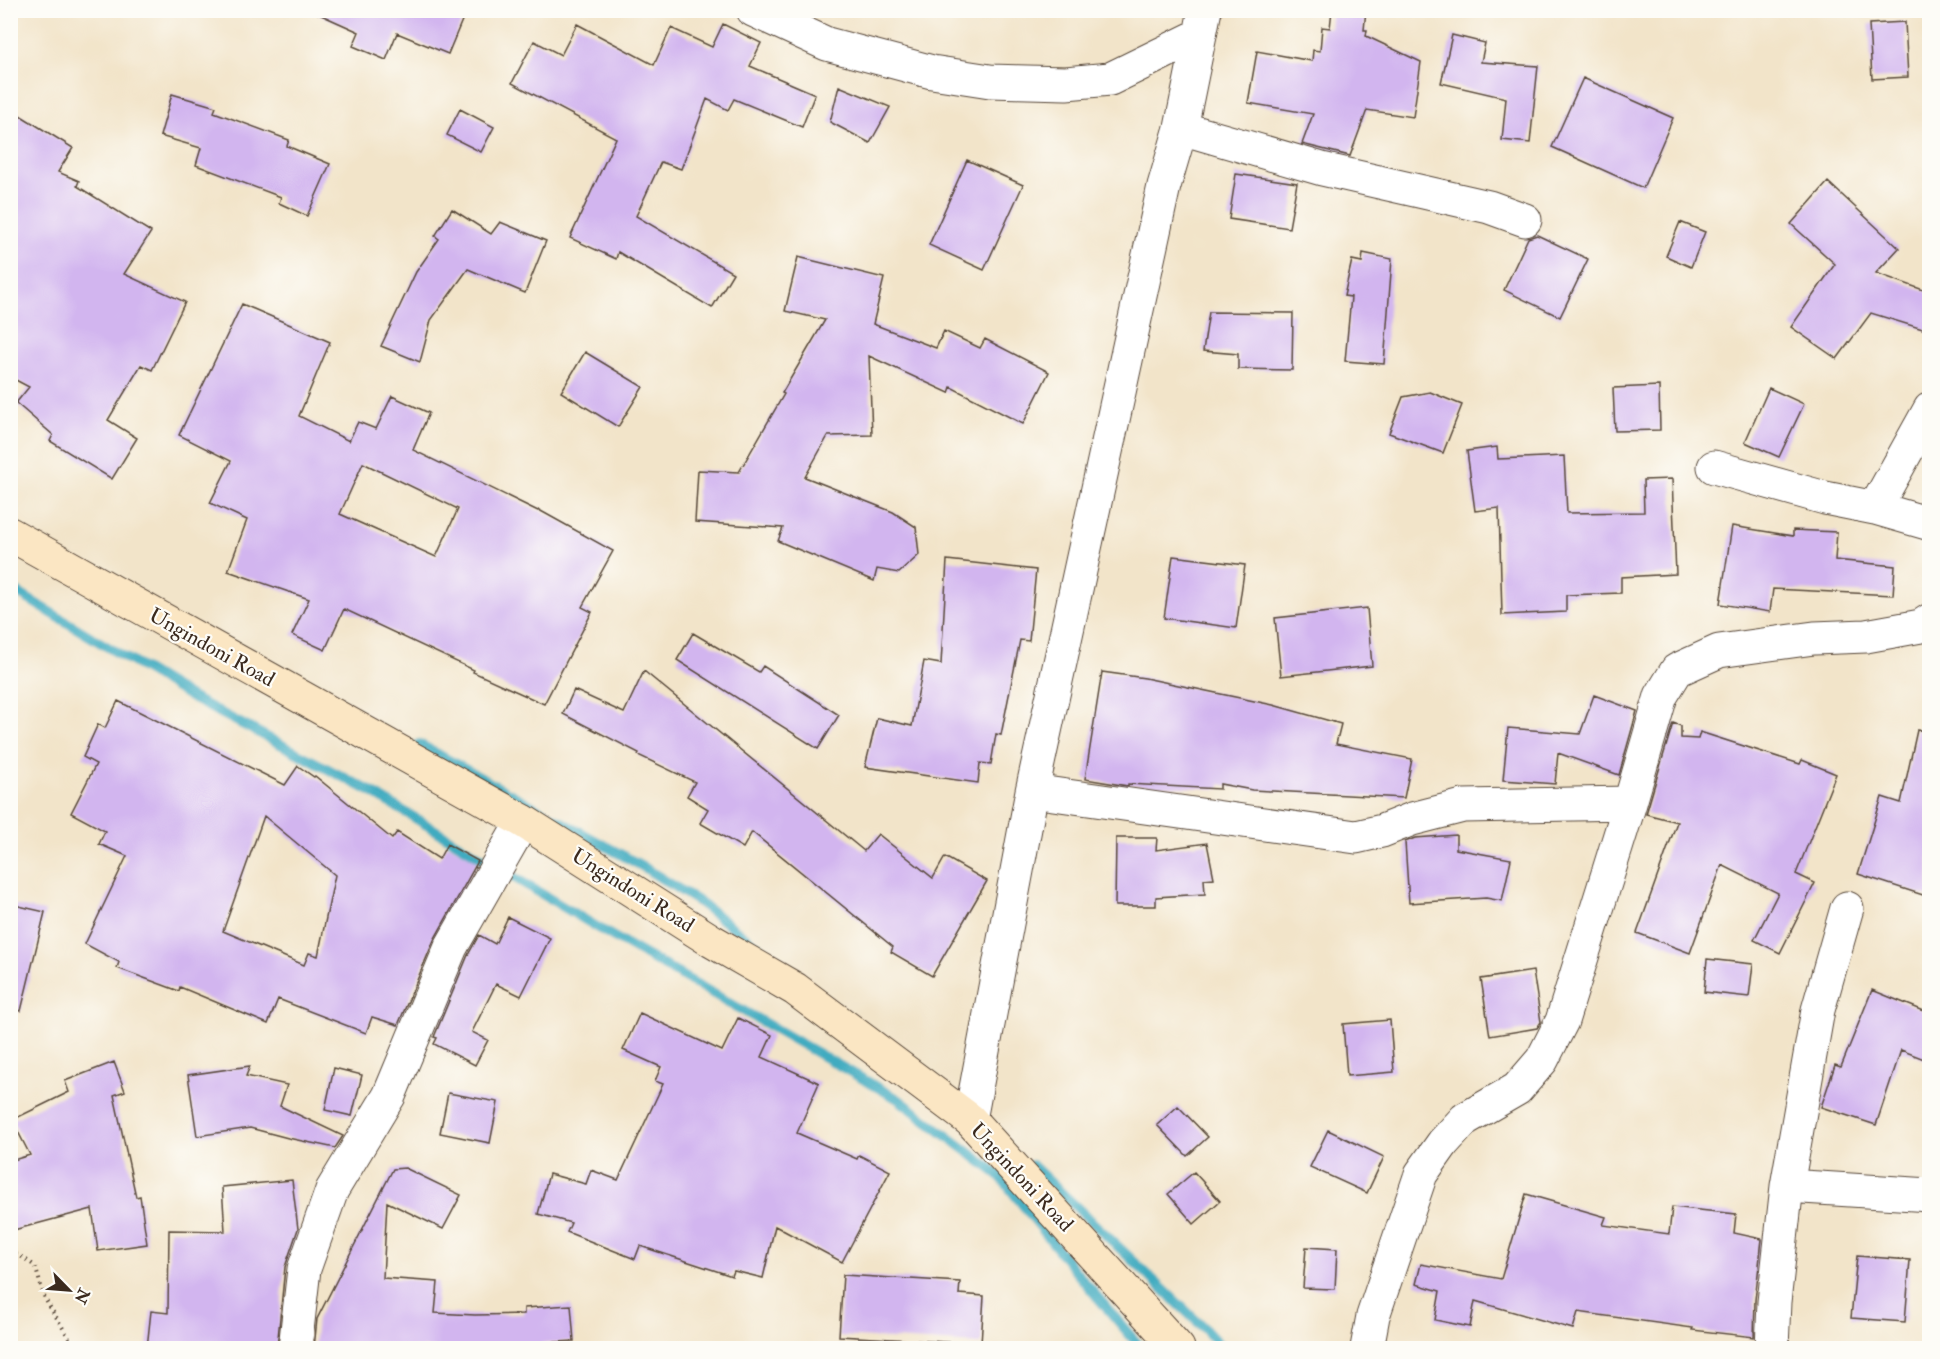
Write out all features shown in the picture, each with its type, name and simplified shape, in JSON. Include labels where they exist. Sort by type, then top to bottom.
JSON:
[{"type":"main road","name":"Ungindoni Road","points":[[10,534],[523,821],[712,941],[795,989],[970,1120],[1178,1348]]},
{"type":"street","points":[[753,10],[827,44],[932,72],[990,81],[1066,83],[1110,79],[1202,23]]},
{"type":"street","points":[[970,1120],[1032,791],[1164,186],[1181,128],[1202,23]]},
{"type":"street","points":[[1181,128],[1322,169],[1490,207],[1525,219]]},
{"type":"street","points":[[1875,508],[1929,409]]},
{"type":"street","points":[[1714,467],[1929,524]]},
{"type":"street","points":[[1367,1348],[1373,1316],[1421,1174],[1443,1143],[1465,1119],[1517,1089],[1542,1060],[1562,1021],[1661,696],[1677,670],[1719,651],[1814,638],[1866,636],[1921,626],[1929,620]]},
{"type":"street","points":[[1032,791],[1356,837],[1463,806],[1630,803]]},
{"type":"street","points":[[295,1348],[304,1269],[332,1190],[390,1096],[451,947],[523,821]]},
{"type":"street","points":[[1772,1348],[1774,1302],[1787,1186],[1818,1010],[1847,908]]},
{"type":"street","points":[[1787,1186],[1929,1195]]},
{"type":"path","points":[[10,1252],[35,1266],[45,1299],[77,1348]]},
{"type":"building","points":[[310,10],[444,10],[463,18],[448,54],[397,33],[386,60],[353,46],[359,32]]},
{"type":"building","points":[[1332,10],[1366,10],[1364,30],[1367,30],[1366,36],[1421,62],[1413,117],[1367,110],[1350,156],[1302,144],[1313,114],[1248,103],[1257,51],[1312,61],[1313,50],[1320,51],[1322,27],[1330,28]]},
{"type":"building","points":[[1905,22],[1908,77],[1872,79],[1869,24]]},
{"type":"building","points":[[577,24],[654,65],[671,28],[712,47],[723,24],[761,43],[750,66],[815,94],[802,127],[734,99],[728,110],[707,99],[681,169],[661,162],[636,216],[733,273],[712,308],[618,252],[616,259],[570,238],[616,138],[512,83],[534,41],[561,55]]},
{"type":"building","points":[[1452,35],[1485,43],[1481,62],[1538,66],[1530,143],[1502,140],[1506,98],[1441,83]]},
{"type":"building","points":[[1583,78],[1673,118],[1643,188],[1552,147]]},
{"type":"building","points":[[839,86],[890,107],[870,143],[830,122]]},
{"type":"building","points":[[172,94],[216,107],[214,112],[289,140],[287,146],[330,164],[307,216],[279,203],[281,197],[196,165],[201,148],[160,136]]},
{"type":"building","points":[[10,109],[73,148],[58,172],[79,181],[77,186],[151,232],[124,274],[185,302],[152,370],[141,365],[108,420],[137,438],[112,479],[50,441],[53,435],[16,403],[29,387],[10,377]]},
{"type":"building","points":[[460,109],[494,127],[481,152],[447,135]]},
{"type":"building","points":[[967,160],[1023,185],[984,270],[929,245]]},
{"type":"building","points":[[1236,174],[1297,183],[1289,228],[1229,219]]},
{"type":"building","points":[[1828,182],[1899,248],[1876,273],[1929,292],[1929,331],[1871,313],[1837,359],[1791,327],[1835,264],[1791,224]]},
{"type":"building","points":[[452,209],[491,234],[500,222],[546,241],[525,293],[468,269],[431,320],[420,362],[381,346],[416,272],[439,239],[435,236]]},
{"type":"building","points":[[1680,222],[1705,232],[1691,267],[1666,256]]},
{"type":"building","points":[[1537,235],[1588,259],[1560,317],[1504,290],[1528,238]]},
{"type":"building","points":[[1363,253],[1392,259],[1384,364],[1345,361],[1351,297],[1344,296],[1352,260],[1362,262]]},
{"type":"building","points":[[798,257],[884,278],[873,324],[936,348],[944,331],[980,348],[985,339],[1049,372],[1023,424],[951,387],[949,393],[869,356],[872,435],[828,436],[805,477],[893,512],[916,527],[919,555],[899,573],[877,569],[874,581],[778,541],[783,528],[695,522],[698,470],[739,472],[825,320],[785,311]]},
{"type":"building","points":[[242,304],[330,342],[299,416],[349,441],[358,422],[376,429],[392,396],[429,413],[413,450],[539,510],[613,551],[582,607],[592,612],[544,704],[344,609],[325,650],[292,635],[309,599],[228,571],[247,520],[210,503],[231,461],[179,435]],"holes":[[[363,463],[458,509],[436,557],[340,514]]]},
{"type":"building","points":[[1209,312],[1293,313],[1292,370],[1238,369],[1238,354],[1203,351]]},
{"type":"building","points":[[585,352],[643,387],[618,427],[561,392]]},
{"type":"building","points":[[1659,386],[1660,430],[1615,431],[1613,388]]},
{"type":"building","points":[[1769,388],[1804,404],[1779,457],[1745,442]]},
{"type":"building","points":[[1430,392],[1462,405],[1443,453],[1389,433],[1403,397]]},
{"type":"building","points":[[1497,447],[1498,459],[1564,456],[1567,513],[1644,512],[1643,480],[1672,479],[1676,574],[1621,577],[1621,593],[1566,595],[1566,612],[1502,615],[1499,508],[1475,511],[1467,451]]},
{"type":"building","points":[[1732,526],[1793,536],[1793,530],[1837,532],[1835,560],[1895,566],[1893,595],[1773,589],[1770,612],[1720,604]]},
{"type":"building","points":[[1173,556],[1245,565],[1236,628],[1164,618]]},
{"type":"building","points":[[947,560],[1036,570],[1029,641],[1020,640],[1001,735],[996,734],[991,764],[980,763],[978,783],[865,767],[877,718],[912,726],[924,661],[941,664]]},
{"type":"building","points":[[1367,608],[1372,666],[1281,676],[1275,618]]},
{"type":"building","points":[[693,633],[759,672],[763,666],[839,715],[818,749],[677,660]]},
{"type":"building","points":[[644,671],[864,851],[878,834],[933,878],[945,857],[987,881],[932,976],[891,952],[893,947],[752,832],[743,848],[700,823],[708,809],[687,796],[695,782],[638,755],[639,753],[563,714],[574,690],[624,713]]},
{"type":"building","points":[[1102,672],[1145,678],[1273,705],[1341,724],[1336,744],[1412,759],[1404,798],[1252,790],[1220,784],[1220,789],[1128,784],[1128,786],[1085,779]]},
{"type":"building","points":[[1594,695],[1637,711],[1619,775],[1558,753],[1555,784],[1503,780],[1508,728],[1580,734]]},
{"type":"building","points":[[118,701],[285,785],[298,766],[315,776],[392,839],[397,832],[439,859],[447,844],[478,861],[434,940],[398,1025],[372,1017],[366,1033],[278,999],[268,1024],[180,987],[179,991],[117,968],[119,962],[85,944],[127,856],[99,844],[105,831],[71,813],[96,764],[83,757],[98,724],[105,728]],"holes":[[[264,816],[335,875],[318,956],[309,953],[304,965],[223,931]]]},
{"type":"building","points":[[1673,723],[1681,726],[1681,738],[1698,739],[1700,732],[1800,764],[1802,760],[1836,774],[1796,874],[1815,883],[1780,953],[1754,940],[1778,893],[1722,865],[1690,953],[1637,933],[1677,822],[1646,814]]},
{"type":"building","points":[[1917,730],[1929,731],[1929,897],[1858,874],[1882,797],[1901,803]]},
{"type":"building","points":[[1456,835],[1456,849],[1511,859],[1502,901],[1486,898],[1409,903],[1405,842],[1415,838]]},
{"type":"building","points":[[1116,838],[1157,838],[1156,850],[1207,843],[1214,878],[1204,879],[1205,894],[1156,897],[1156,906],[1115,906]]},
{"type":"building","points":[[10,904],[45,912],[21,1011],[10,1010]]},
{"type":"building","points":[[508,917],[550,938],[521,996],[496,984],[472,1032],[488,1040],[475,1065],[434,1044],[437,1038],[434,1037],[468,955],[479,935],[495,944]]},
{"type":"building","points":[[1707,959],[1753,964],[1749,997],[1704,992]]},
{"type":"building","points":[[1533,971],[1541,1022],[1537,1028],[1490,1036],[1481,979]]},
{"type":"building","points":[[1872,990],[1929,1013],[1929,1061],[1901,1050],[1876,1125],[1821,1107],[1835,1065],[1841,1067]]},
{"type":"building","points":[[640,1013],[722,1051],[738,1018],[772,1035],[762,1057],[819,1083],[797,1133],[857,1159],[859,1155],[890,1171],[842,1262],[775,1226],[763,1278],[734,1271],[732,1276],[640,1246],[635,1259],[567,1232],[571,1223],[538,1214],[549,1174],[586,1184],[591,1170],[618,1180],[663,1084],[655,1081],[661,1067],[623,1050]]},
{"type":"building","points":[[1390,1020],[1394,1072],[1347,1076],[1343,1024]]},
{"type":"building","points":[[114,1062],[125,1091],[114,1095],[136,1197],[140,1196],[147,1244],[98,1251],[92,1209],[10,1231],[10,1161],[30,1155],[12,1120],[69,1092],[65,1081]]},
{"type":"building","points":[[250,1066],[246,1076],[287,1085],[280,1106],[343,1136],[335,1148],[250,1128],[197,1136],[188,1075]]},
{"type":"building","points":[[334,1068],[362,1075],[352,1116],[325,1110]]},
{"type":"building","points":[[448,1093],[498,1102],[490,1143],[440,1133]]},
{"type":"building","points":[[1178,1106],[1208,1137],[1187,1156],[1157,1125]]},
{"type":"building","points":[[1328,1130],[1384,1157],[1367,1193],[1310,1167]]},
{"type":"building","points":[[405,1168],[461,1195],[443,1229],[387,1202],[383,1278],[438,1282],[435,1313],[524,1314],[524,1308],[571,1305],[574,1341],[542,1343],[542,1348],[314,1348],[317,1319],[393,1169]]},
{"type":"building","points":[[1194,1172],[1220,1201],[1194,1224],[1168,1194]]},
{"type":"building","points":[[292,1180],[298,1229],[285,1267],[277,1348],[147,1348],[151,1311],[168,1313],[169,1230],[225,1231],[222,1187]]},
{"type":"building","points":[[1526,1194],[1606,1217],[1603,1225],[1669,1234],[1672,1207],[1736,1214],[1734,1233],[1762,1239],[1755,1300],[1754,1337],[1578,1312],[1573,1329],[1475,1301],[1470,1327],[1435,1320],[1440,1291],[1416,1284],[1421,1264],[1501,1279]]},
{"type":"building","points":[[1306,1247],[1337,1249],[1335,1289],[1303,1288]]},
{"type":"building","points":[[1857,1256],[1910,1260],[1905,1322],[1851,1318]]},
{"type":"building","points":[[843,1275],[960,1282],[959,1294],[984,1296],[981,1344],[839,1336]]},
{"type":"waterway","points":[[10,588],[194,699],[370,791],[612,936],[898,1099],[999,1175],[1076,1272],[1141,1348]]},
{"type":"waterway","points":[[419,744],[642,866],[699,902],[779,963]]},
{"type":"waterway","points":[[1032,1165],[1204,1328],[1222,1348]]}]
